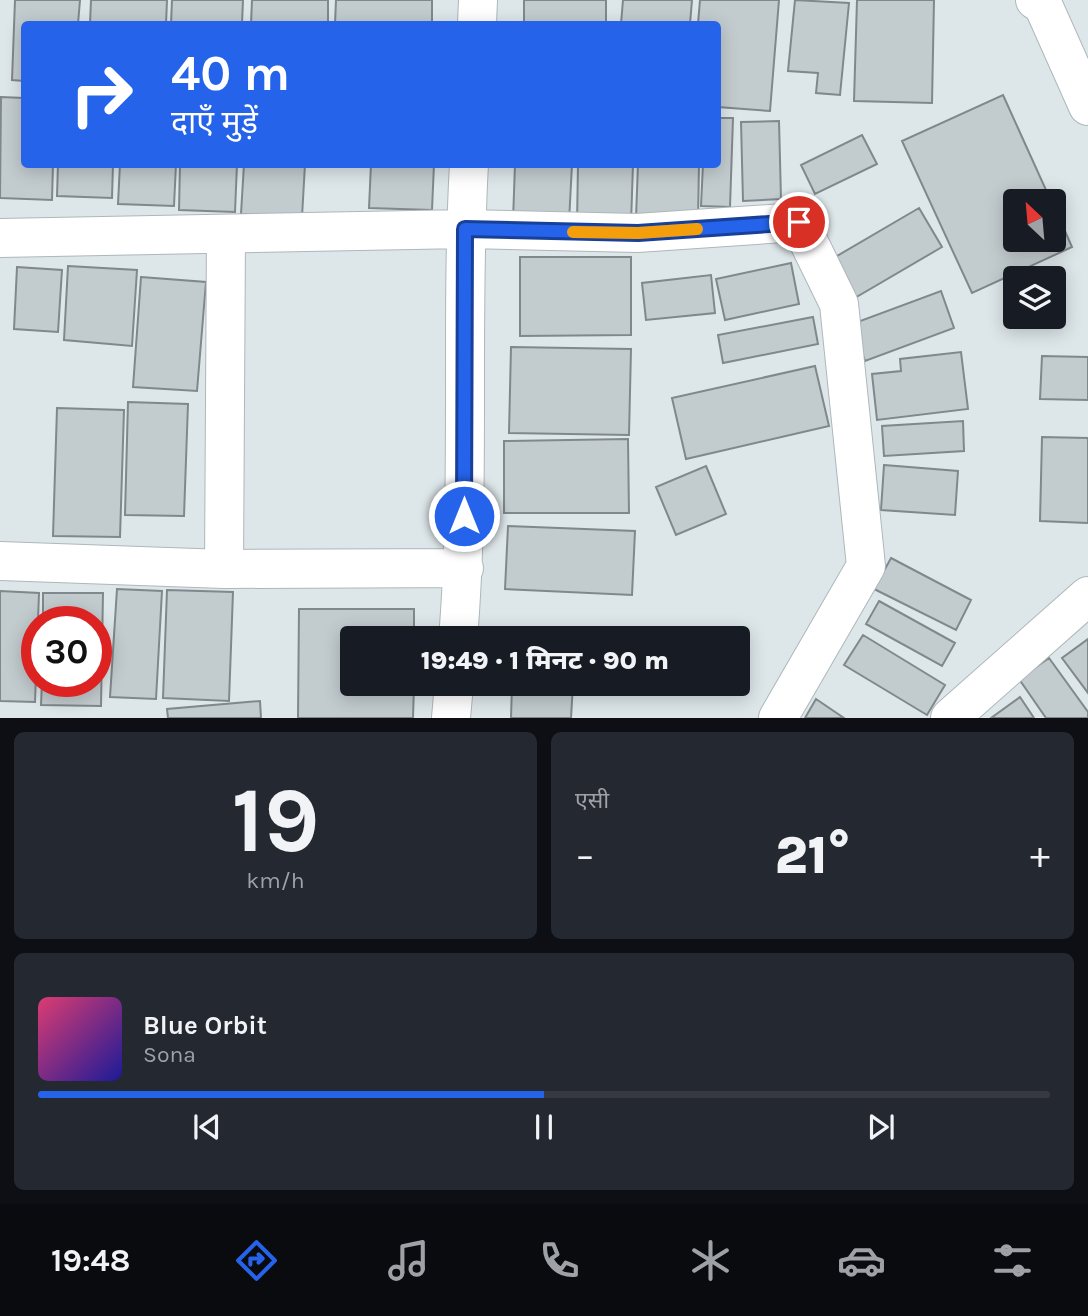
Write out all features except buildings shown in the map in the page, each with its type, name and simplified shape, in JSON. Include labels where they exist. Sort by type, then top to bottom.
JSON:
[{"type":"street","points":[[477,21],[478,0]]},
{"type":"street","points":[[1035,0],[1043,5],[1088,106]]},
{"type":"street","points":[[459,626],[464,568],[465,229],[469,168]]},
{"type":"street","points":[[0,238],[465,229],[638,233],[799,222],[839,304],[866,566],[778,718]]},
{"type":"street","points":[[224,569],[226,234]]},
{"type":"street","points":[[0,561],[224,569],[464,568]]},
{"type":"street","points":[[950,718],[1088,596]]},
{"type":"street","points":[[451,718],[453,696]]},
{"type":"slow traffic","points":[[573,232],[638,233],[697,229]]},
{"type":"route","points":[[464,516],[465,229],[638,233],[799,222]]}]
